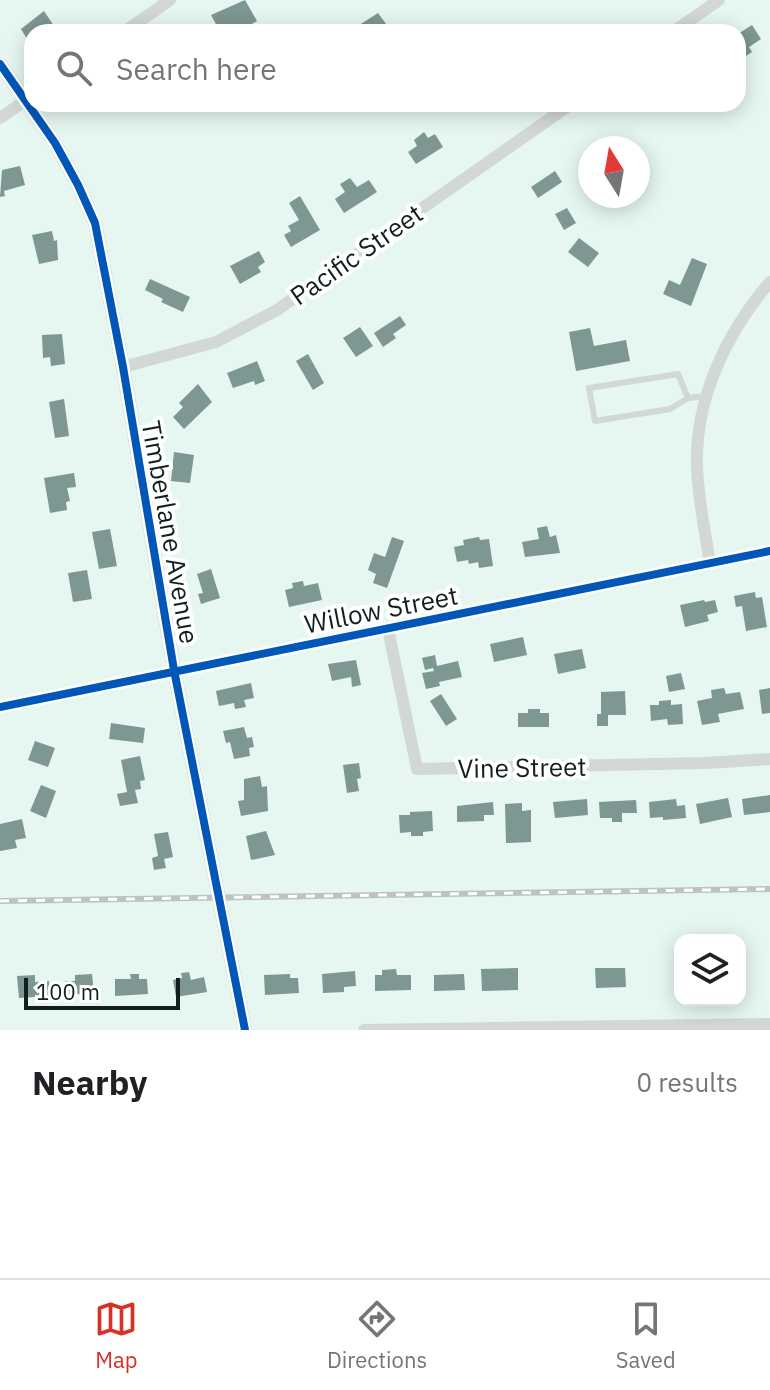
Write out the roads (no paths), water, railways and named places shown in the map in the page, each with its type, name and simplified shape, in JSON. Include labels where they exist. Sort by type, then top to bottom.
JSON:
[{"type":"street","points":[[136,24],[170,0]]},
{"type":"street","points":[[684,24],[719,0]]},
{"type":"street","name":"Timberlane Avenue","points":[[0,64],[24,92]]},
{"type":"street","points":[[0,118],[24,101]]},
{"type":"street","name":"Timberlane Avenue","points":[[37,112],[78,185],[95,223],[123,367],[174,670],[245,1030]]},
{"type":"street","name":"Pacific Street","points":[[123,367],[216,342],[277,310],[560,112]]},
{"type":"street","points":[[710,563],[697,464],[701,421],[718,363],[737,325],[770,282]]},
{"type":"street","name":"Willow Street","points":[[0,707],[770,551]]},
{"type":"street","name":"Vine Street","points":[[388,629],[417,769],[770,759]]},
{"type":"street","points":[[364,1030],[696,1028],[770,1024]]},
{"type":"lane","points":[[688,398],[678,374],[589,388],[595,421],[670,409],[688,398],[707,396]]},
{"type":"railway","points":[[0,901],[770,889]]}]
